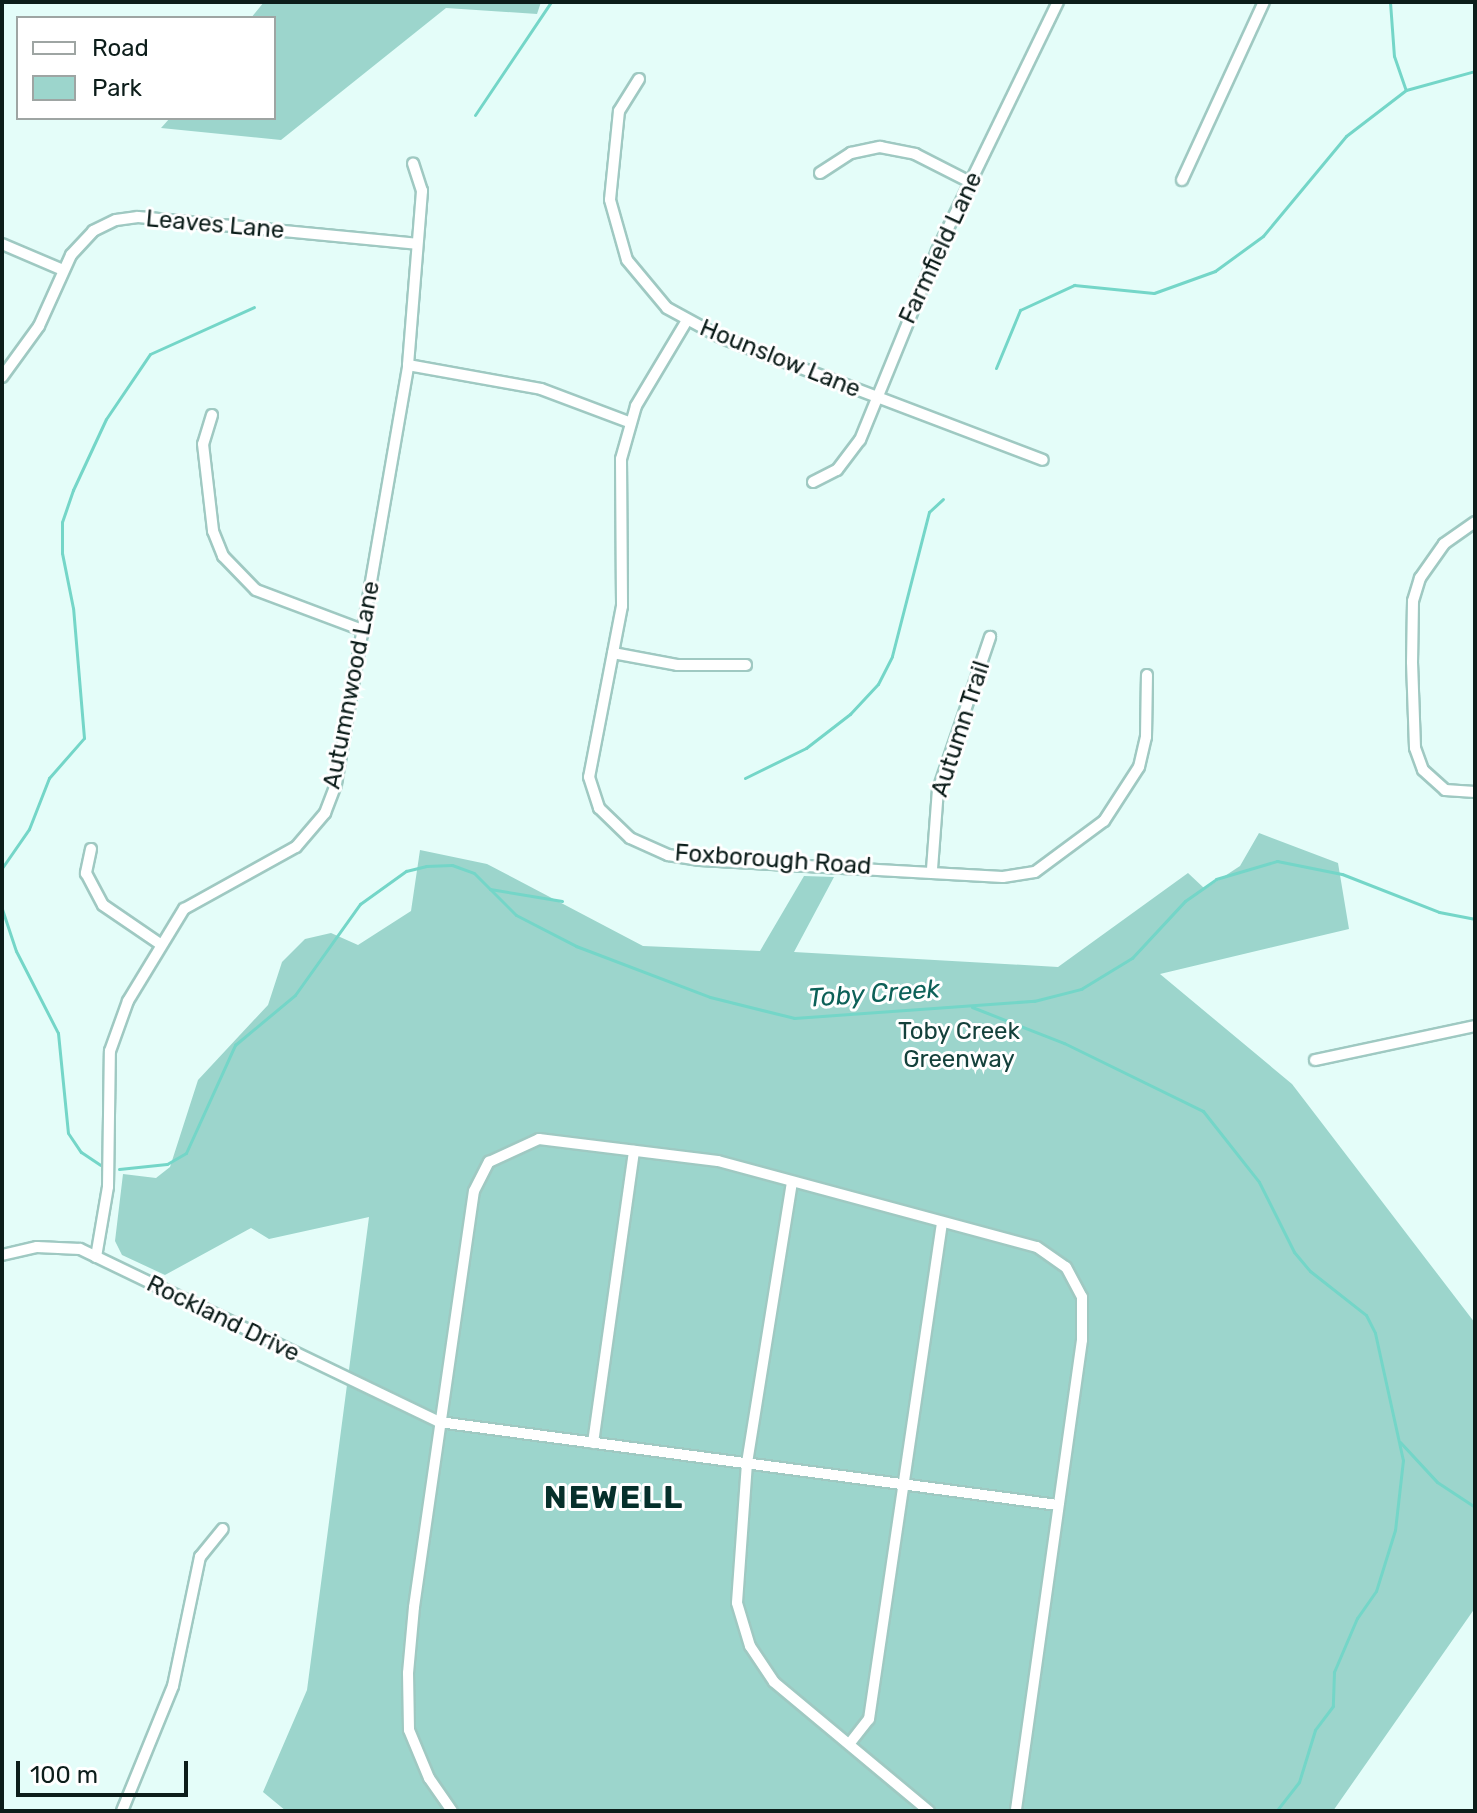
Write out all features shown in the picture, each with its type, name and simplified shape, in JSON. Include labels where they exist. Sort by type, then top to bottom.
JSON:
[{"type":"street","name":"Farmfield Lane","points":[[813,482],[837,470],[855,449],[970,182],[1058,2]]},
{"type":"street","points":[[1182,180],[1264,2]]},
{"type":"street","name":"Hounslow Lane","points":[[639,79],[619,111],[610,187],[614,223],[637,277],[686,322],[1043,460]]},
{"type":"street","points":[[820,173],[851,153],[880,147],[915,154],[970,182]]},
{"type":"street","name":"Autumnwood Lane","points":[[96,1257],[108,1187],[110,1051],[120,1017],[160,944],[184,909],[296,847],[325,813],[336,784],[365,631],[408,365],[422,185],[413,163]]},
{"type":"street","name":"Leaves Lane","points":[[2,377],[39,326],[63,270],[93,231],[138,217],[417,244]]},
{"type":"street","points":[[2,244],[63,270]]},
{"type":"street","name":"Foxborough Road","points":[[686,322],[629,422],[620,470],[622,606],[589,777],[599,808],[630,838],[668,855],[700,860],[932,869],[1019,876],[1049,865],[1094,830],[1139,767],[1146,737],[1147,675]]},
{"type":"street","points":[[408,365],[541,389],[629,422]]},
{"type":"street","points":[[212,415],[203,444],[210,518],[223,556],[256,590],[365,631]]},
{"type":"street","points":[[1475,522],[1444,544],[1420,578],[1413,601],[1412,662],[1415,748],[1423,770],[1445,790],[1475,792]]},
{"type":"street","name":"Autumn Trail","points":[[932,869],[938,790],[990,637]]},
{"type":"street","points":[[613,653],[677,665],[746,665]]},
{"type":"street","points":[[91,849],[86,873],[103,905],[160,944]]},
{"type":"street","points":[[1315,1060],[1475,1026]]},
{"type":"street","points":[[452,1811],[429,1778],[409,1730],[408,1673],[439,1422],[474,1191],[489,1162],[539,1139],[718,1161],[1037,1247],[1066,1267],[1082,1297],[1082,1340],[1016,1811]]},
{"type":"street","points":[[593,1443],[634,1151]]},
{"type":"street","points":[[792,1182],[747,1463],[737,1603],[750,1646],[774,1682],[929,1811]]},
{"type":"street","points":[[850,1743],[869,1719],[942,1223]]},
{"type":"street","name":"Rockland Drive","points":[[2,1255],[56,1246],[96,1257],[439,1422],[1058,1505]]},
{"type":"street","points":[[122,1811],[176,1674],[200,1557],[223,1529]]},
{"type":"green space","points":[[264,2],[541,2],[537,14],[446,8],[281,140],[161,128],[168,120],[276,120],[276,16],[253,16]]},
{"type":"green space","name":"Toby Creek Greenway","points":[[1259,833],[1338,863],[1349,929],[1160,974],[1292,1084],[1475,1323],[1475,1608],[1333,1811],[286,1811],[263,1792],[307,1690],[369,1217],[269,1239],[251,1228],[165,1275],[122,1255],[115,1241],[123,1174],[156,1178],[170,1167],[198,1080],[268,1005],[282,962],[305,939],[331,933],[358,945],[411,911],[420,850],[487,864],[643,946],[760,951],[804,876],[834,877],[794,952],[1058,967],[1188,873],[1205,889],[1240,866]]},
{"type":"waterway","points":[[475,115],[551,2]]},
{"type":"waterway","points":[[1390,2],[1394,56],[1406,90]]},
{"type":"waterway","points":[[996,368],[1020,310],[1074,285],[1154,293],[1215,271],[1263,236],[1346,136],[1406,90],[1475,71]]},
{"type":"waterway","points":[[2,868],[29,829],[49,778],[84,738],[73,608],[62,553],[62,522],[73,490],[106,419],[150,354],[254,307]]},
{"type":"waterway","points":[[745,778],[806,748],[850,714],[878,684],[892,656],[929,512],[943,499]]},
{"type":"waterway","name":"Toby Creek","points":[[119,1169],[167,1164],[186,1153],[235,1045],[295,995],[360,904],[406,871],[426,866],[452,865],[474,873],[516,915],[576,946],[710,997],[794,1018],[1034,1001],[1081,989],[1132,958],[1185,901],[1216,879],[1277,861],[1342,874],[1439,912],[1475,919]]},
{"type":"waterway","points":[[490,889],[562,901]]},
{"type":"waterway","name":"Toby Creek","points":[[2,909],[16,951],[58,1033],[68,1133],[81,1152],[100,1165]]},
{"type":"waterway","name":"Toby Creek","points":[[972,1007],[1064,1043],[1203,1111],[1259,1182],[1294,1252],[1310,1271],[1366,1315],[1375,1333],[1403,1460],[1395,1530],[1376,1591],[1357,1618],[1334,1672],[1333,1706],[1315,1730],[1299,1782],[1276,1811]]},
{"type":"waterway","name":"Toby Creek","points":[[1400,1442],[1437,1482],[1475,1507]]},
{"type":"district","name":"NEWELL","points":[[614,1497]]}]
